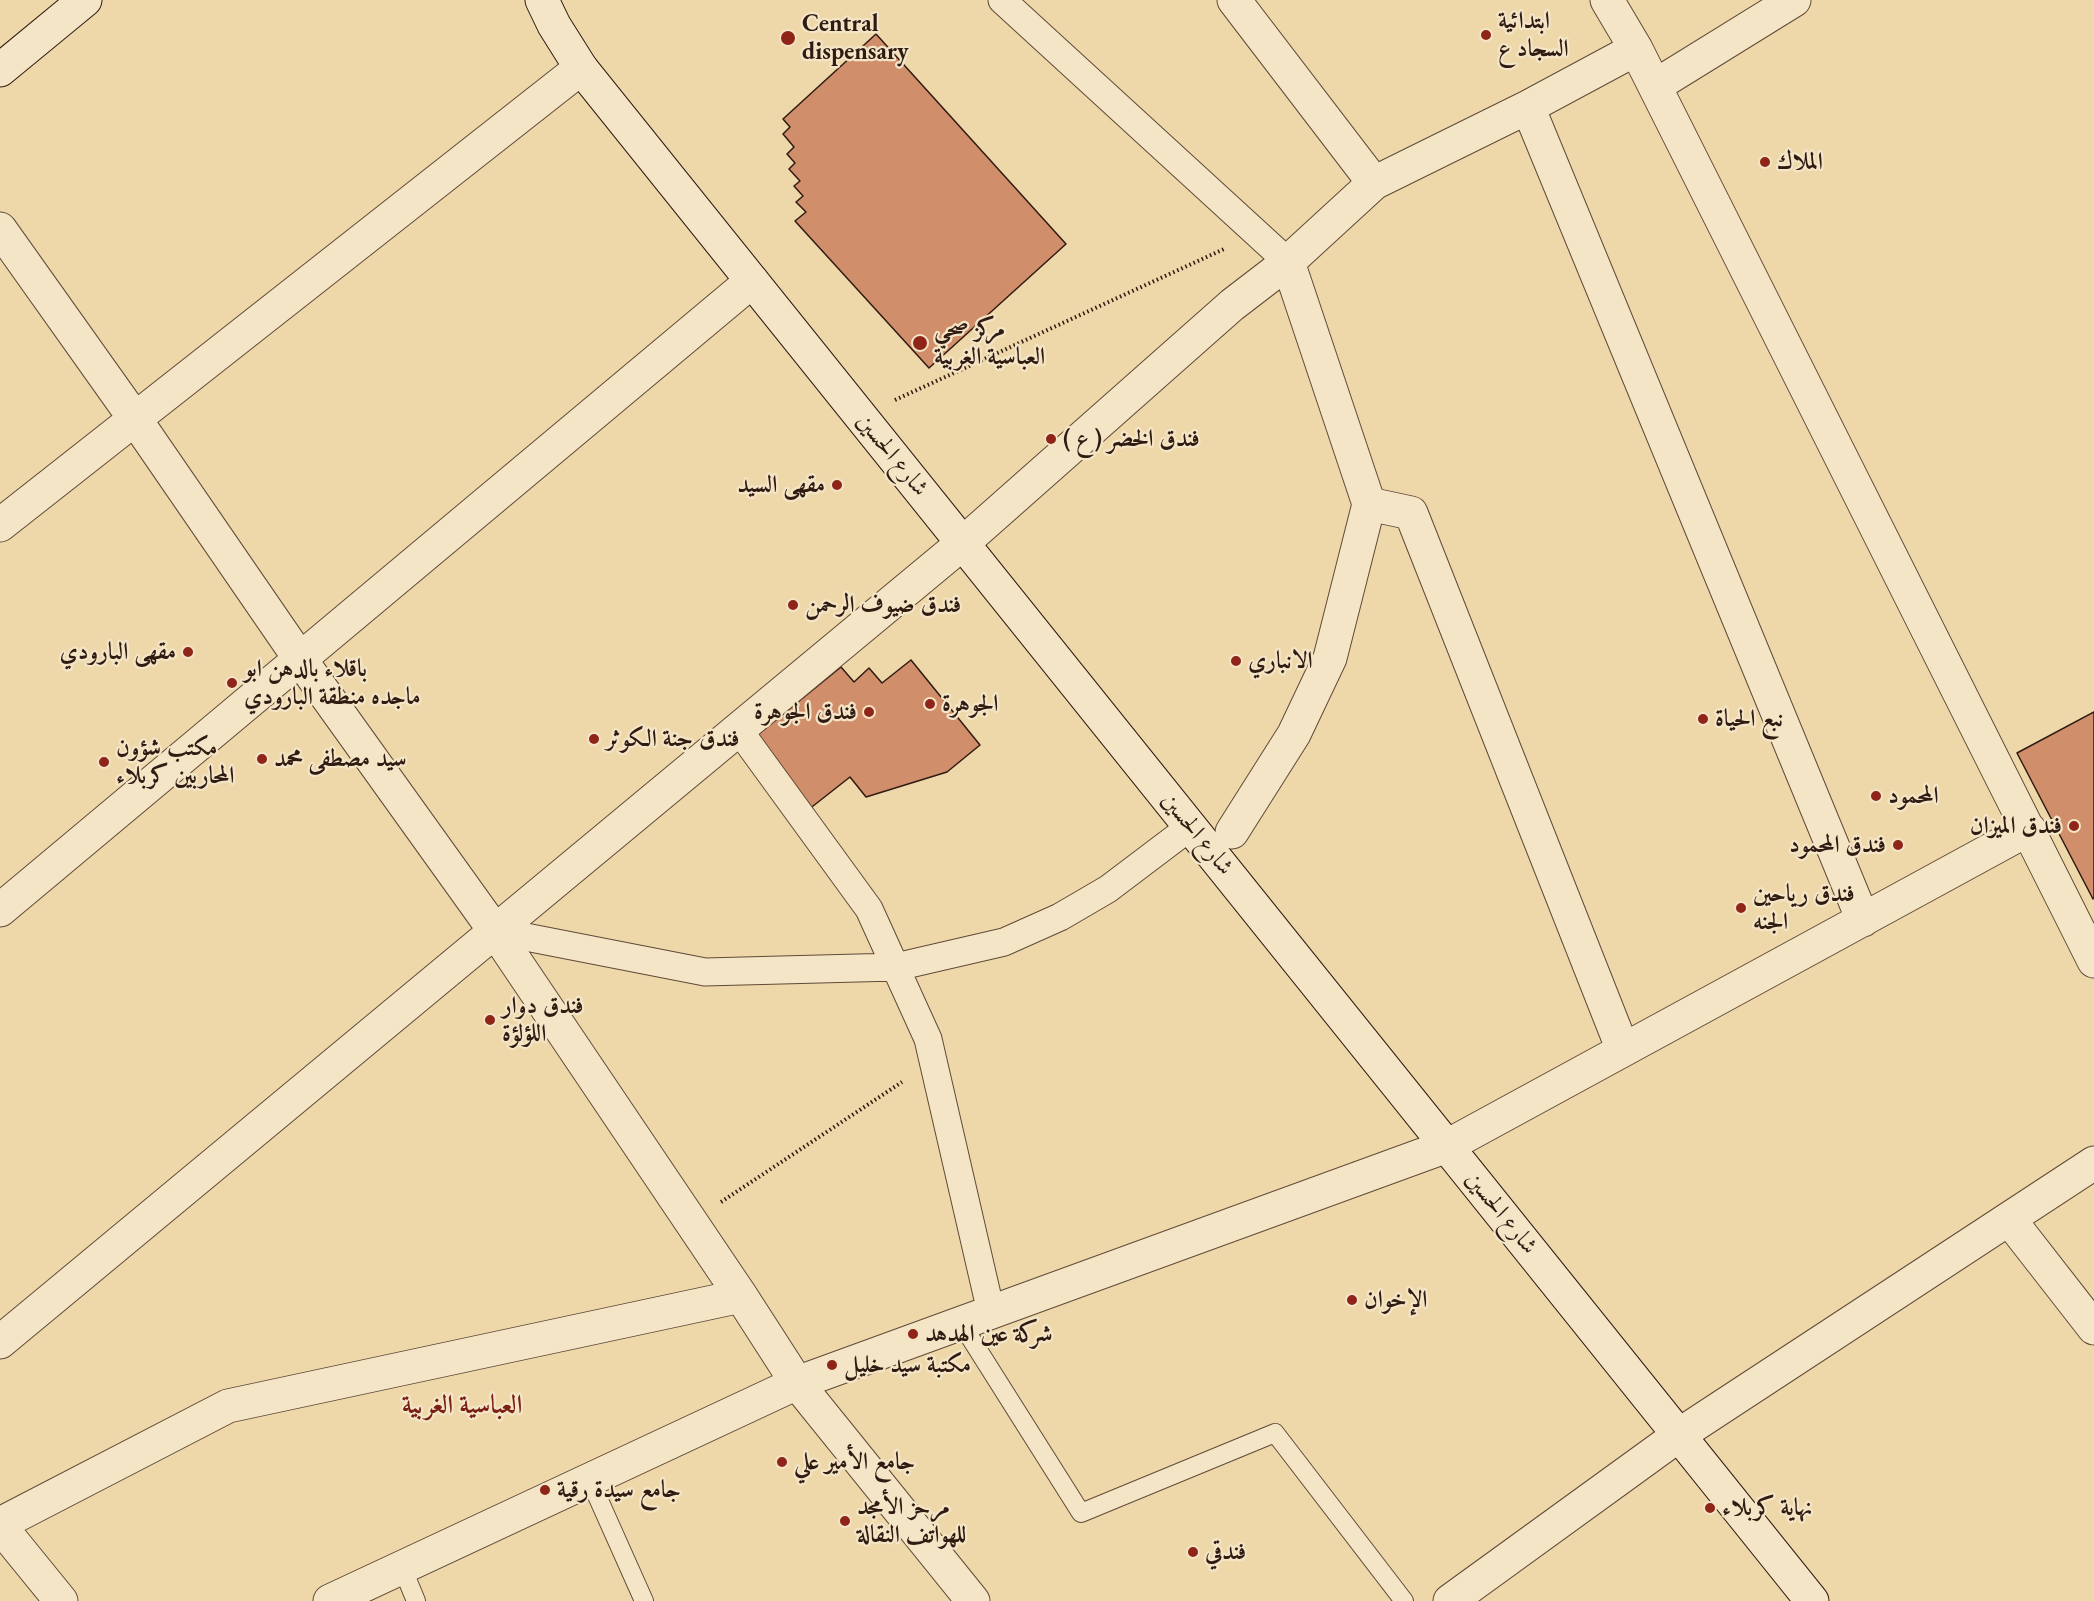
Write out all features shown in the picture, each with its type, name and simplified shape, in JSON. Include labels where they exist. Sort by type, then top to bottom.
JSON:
[{"type":"street","points":[[0,70],[85,0]]},
{"type":"street","name":"شارع الحسين","points":[[542,0],[581,68],[1812,1601]]},
{"type":"street","points":[[1002,0],[1288,262],[1369,504],[1330,658],[1294,734],[1232,832]]},
{"type":"street","points":[[1234,0],[1374,183]]},
{"type":"street","points":[[1608,0],[1636,49],[2094,961]]},
{"type":"street","points":[[1654,86],[1794,0]]},
{"type":"street","points":[[0,1342],[963,543],[1232,305],[1288,262],[1374,183],[1528,107],[1636,49]]},
{"type":"street","points":[[0,525],[581,68]]},
{"type":"street","points":[[1528,107],[1863,920]]},
{"type":"street","points":[[0,229],[135,418],[300,659],[495,931],[797,1383],[973,1601]]},
{"type":"street","points":[[0,910],[752,281]]},
{"type":"street","points":[[1369,504],[1411,513],[1623,1050]]},
{"type":"street","points":[[738,729],[869,909],[928,1039],[991,1312]]},
{"type":"street","points":[[495,931],[705,972],[896,967],[1004,942],[1060,917],[1108,889],[1190,827]]},
{"type":"street","points":[[330,1601],[797,1383],[1447,1146],[2029,829]]},
{"type":"street","points":[[1450,1601],[1679,1435],[2094,1163]]},
{"type":"street","points":[[2009,1219],[2094,1328]]},
{"type":"street","points":[[62,1601],[0,1525],[228,1406],[741,1296]]},
{"type":"lane","points":[[961,1323],[1081,1513],[1275,1433],[1404,1601]]},
{"type":"lane","points":[[590,1480],[644,1601]]},
{"type":"lane","points":[[402,1568],[416,1601]]},
{"type":"path","points":[[861,416],[1257,234]]},
{"type":"path","points":[[691,1222],[933,1061]]},
{"type":"building","points":[[876,34],[1066,244],[929,368],[795,221],[806,212],[796,202],[803,196],[794,186],[800,181],[789,169],[795,163],[787,154],[794,147],[783,134],[790,127],[783,119]]},
{"type":"building","name":"فندق الجوهرة","points":[[911,660],[980,745],[947,772],[866,797],[850,777],[808,810],[751,740],[841,667],[854,682],[869,668],[882,683]]},
{"type":"building","name":"فندق الميزان","points":[[2094,712],[2094,898],[2093,899],[2017,753]]},
{"type":"place","name":"ابتدائية السجاد ع","points":[[1486,35]]},
{"type":"place","name":"Central dispensary","points":[[788,38]]},
{"type":"place","name":"الملاك","points":[[1765,162]]},
{"type":"place","name":"مركز صحي العباسية الغربية","points":[[920,343]]},
{"type":"place","name":"فندق الخضر ( ع )","points":[[1051,439]]},
{"type":"place","name":"مقهى السيد","points":[[837,485]]},
{"type":"place","name":"فندق ضيوف الرحمن","points":[[793,605]]},
{"type":"place","name":"مقهى البارودي","points":[[188,652]]},
{"type":"place","name":"الانباري","points":[[1236,661]]},
{"type":"place","name":"باقلاء بالدهن ابو ماجده منطقة البارودي","points":[[232,683]]},
{"type":"place","name":"الجوهرة","points":[[930,704]]},
{"type":"place","name":"فندق الجوهرة","points":[[869,712]]},
{"type":"place","name":"نبع الحياة","points":[[1703,719]]},
{"type":"place","name":"فندق جنة الكوثر","points":[[594,739]]},
{"type":"place","name":"سيد مصطفى محمد","points":[[262,759]]},
{"type":"place","name":"مكتب شؤون المحاربين كربلاء","points":[[104,762]]},
{"type":"place","name":"المحمود","points":[[1876,796]]},
{"type":"place","name":"فندق الميزان","points":[[2074,826]]},
{"type":"place","name":"فندق المحمود","points":[[1898,845]]},
{"type":"place","name":"فندق رياحين الجنه","points":[[1741,908]]},
{"type":"place","name":"فندق دوار اللؤلؤة","points":[[490,1020]]},
{"type":"place","name":"الإخوان","points":[[1352,1300]]},
{"type":"place","name":"شركة عين الهدهد","points":[[913,1334]]},
{"type":"place","name":"مكتبة سيد خليل","points":[[832,1365]]},
{"type":"place","name":"جامع الأمير علي","points":[[782,1462]]},
{"type":"place","name":"جامع سيدة رقية","points":[[545,1490]]},
{"type":"place","name":"نهاية كربلاء","points":[[1710,1508]]},
{"type":"place","name":"مرحز الأمجد للهواتف النقالة","points":[[845,1521]]},
{"type":"place","name":"فندقي","points":[[1193,1552]]},
{"type":"district","name":"العباسية الغربية","points":[[462,1406]]}]
